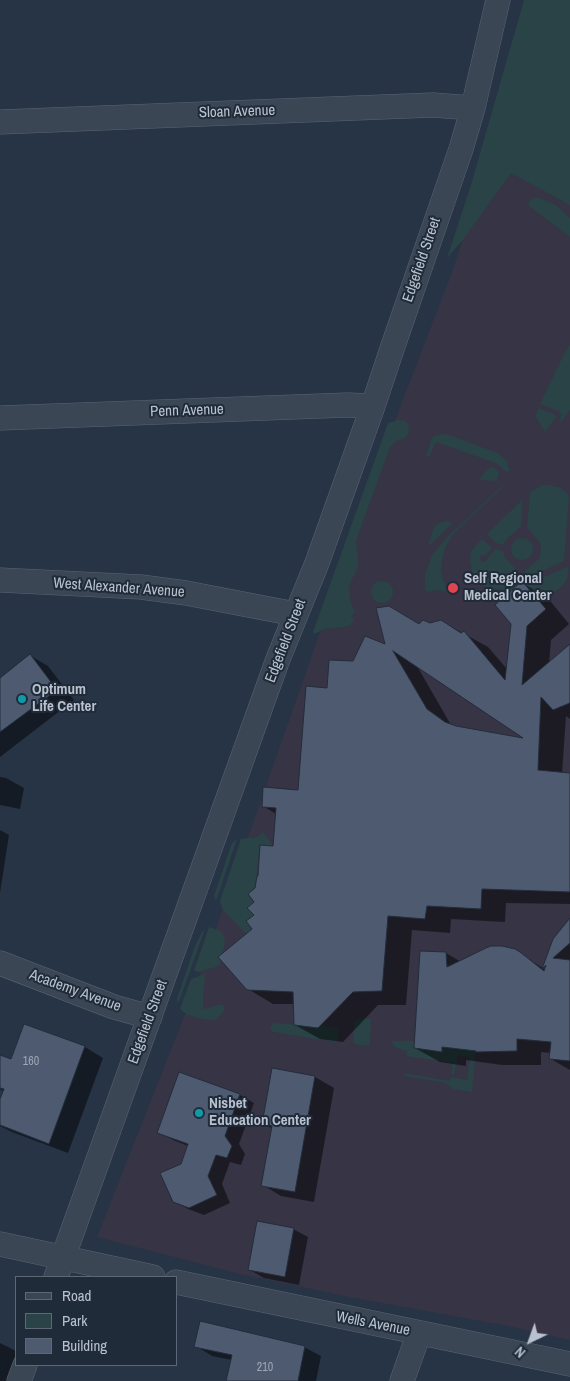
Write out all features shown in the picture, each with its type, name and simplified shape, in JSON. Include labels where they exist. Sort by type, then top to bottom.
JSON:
[{"type":"street","name":"Edgefield Street","points":[[60,1268],[295,614],[317,563],[373,406],[461,149],[473,108],[498,0]]},
{"type":"street","name":"Sloan Avenue","points":[[0,122],[433,105],[473,108]]},
{"type":"street","name":"Penn Avenue","points":[[0,418],[347,405],[373,406]]},
{"type":"street","name":"West Alexander Avenue","points":[[0,580],[140,587],[186,593],[295,614]]},
{"type":"street","name":"Academy Avenue","points":[[0,963],[114,1007],[150,1017]]},
{"type":"street","points":[[0,1244],[60,1268],[143,1276]]},
{"type":"street","name":"Wells Avenue","points":[[178,1282],[570,1364]]},
{"type":"street","points":[[402,1381],[419,1333]]},
{"type":"street","points":[[19,1381],[25,1366]]},
{"type":"shaded area","name":"Self Regional Medical Center","points":[[570,0],[570,1340],[508,1326],[354,1298],[236,1273],[97,1237],[191,999],[389,436],[452,272],[502,118]]},
{"type":"green space","points":[[524,0],[570,0],[570,205],[511,173],[462,241],[447,258],[471,185]]},
{"type":"green space","points":[[535,197],[556,205],[570,218],[570,237],[528,205],[530,200]]},
{"type":"green space","points":[[570,344],[570,410],[560,423],[561,414],[559,411],[540,404]]},
{"type":"green space","points":[[539,408],[554,414],[556,417],[545,432],[535,416]]},
{"type":"green space","points":[[398,420],[405,421],[409,425],[408,434],[404,439],[397,440],[390,447],[356,542],[358,567],[349,590],[355,612],[351,616],[354,621],[345,627],[324,629],[314,634],[313,632],[388,423]]},
{"type":"green space","points":[[442,434],[498,453],[507,461],[510,472],[505,471],[498,464],[436,442],[429,457],[426,456],[431,440],[435,436]]},
{"type":"green space","points":[[491,466],[499,473],[497,481],[478,480]]},
{"type":"green space","points":[[542,485],[559,487],[569,496],[564,561],[524,580],[524,572],[540,558],[541,544],[527,527],[530,492]]},
{"type":"green space","points":[[502,486],[453,534],[445,548],[441,570],[443,580],[450,595],[438,590],[427,592],[425,590],[425,574],[432,555],[446,538]]},
{"type":"green space","points":[[523,499],[521,526],[505,541],[504,545],[496,543],[487,534]]},
{"type":"green space","points":[[447,521],[453,523],[431,544],[428,544],[434,527],[439,523]]},
{"type":"green space","points":[[518,538],[526,538],[533,545],[533,553],[526,560],[518,560],[511,553],[511,545]]},
{"type":"green space","points":[[482,539],[492,548],[486,555],[480,556],[480,560],[485,562],[495,549],[504,552],[504,556],[518,572],[516,582],[519,584],[525,585],[569,566],[567,580],[554,592],[511,591],[486,587],[473,574],[470,562],[471,551]]},
{"type":"green space","points":[[378,581],[386,581],[393,588],[393,596],[386,603],[378,603],[371,596],[371,588]]},
{"type":"green space","points":[[263,832],[273,846],[260,845],[255,888],[248,894],[254,902],[247,908],[254,915],[246,921],[252,928],[246,934],[223,910],[220,901],[241,839],[257,837]]},
{"type":"green space","points":[[237,839],[216,901],[214,896],[232,843]]},
{"type":"green space","points":[[209,927],[219,930],[223,934],[225,939],[224,948],[220,964],[198,972],[194,970]]},
{"type":"green space","points":[[205,929],[178,1003],[177,999],[195,946]]},
{"type":"green space","points":[[205,974],[204,1009],[221,1004],[225,1007],[224,1011],[215,1020],[198,1018],[186,1014],[180,1009],[191,979]]},
{"type":"green space","points":[[360,1018],[371,1019],[370,1044],[362,1046],[353,1041],[354,1022]]},
{"type":"green space","points":[[274,1023],[335,1027],[339,1029],[338,1040],[335,1042],[273,1032],[270,1027]]},
{"type":"green space","points":[[391,1041],[414,1041],[414,1048],[441,1052],[442,1044],[476,1051],[472,1092],[453,1089],[445,1083],[404,1076],[404,1073],[450,1081],[451,1077],[467,1080],[470,1057],[458,1055],[454,1075],[451,1074],[453,1063],[407,1056],[407,1051],[394,1046]]},
{"type":"building","points":[[522,581],[546,609],[527,626],[522,685],[570,644],[570,703],[553,710],[541,697],[538,770],[570,773],[570,892],[482,889],[481,909],[427,906],[425,919],[388,916],[382,991],[353,992],[318,1028],[294,1025],[293,992],[247,990],[218,957],[252,929],[246,921],[254,915],[247,908],[254,902],[248,894],[255,888],[258,876],[260,845],[273,846],[276,808],[262,807],[263,787],[298,790],[306,686],[327,688],[329,660],[353,661],[365,636],[385,644],[376,608],[389,606],[419,624],[423,620],[430,623],[441,620],[461,633],[464,631],[505,680],[511,624],[495,605]],"holes":[[[393,651],[523,738],[456,726],[445,722],[427,709]]]},
{"type":"building","name":"Optimum Life Center","points":[[30,654],[57,690],[0,732],[0,678]]},
{"type":"building","points":[[570,918],[570,943],[553,958],[570,960],[570,1061],[549,1059],[551,1042],[517,1039],[517,1051],[476,1052],[442,1047],[442,1052],[414,1048],[420,951],[446,952],[447,967],[491,946],[502,946],[515,949],[544,971],[546,965],[542,969],[553,939]]},
{"type":"building","points":[[24,1024],[85,1046],[49,1144],[0,1125],[0,1099],[4,1089],[0,1088],[0,1055],[11,1059]]},
{"type":"building","points":[[272,1068],[315,1076],[295,1192],[261,1186],[272,1126],[262,1124]]},
{"type":"building","name":"Nisbet Education Center","points":[[179,1072],[240,1094],[225,1136],[232,1146],[227,1158],[216,1155],[208,1176],[217,1195],[189,1208],[173,1202],[160,1173],[181,1164],[188,1144],[157,1133]]},
{"type":"building","points":[[257,1221],[294,1228],[285,1277],[248,1270]]},
{"type":"building","points":[[200,1321],[305,1346],[298,1381],[226,1381],[232,1355],[194,1347]]},
{"type":"place","name":"Self Regional Medical Center","points":[[453,588]]},
{"type":"place","name":"Optimum Life Center","points":[[22,699]]},
{"type":"place","name":"Nisbet Education Center","points":[[199,1113]]}]
